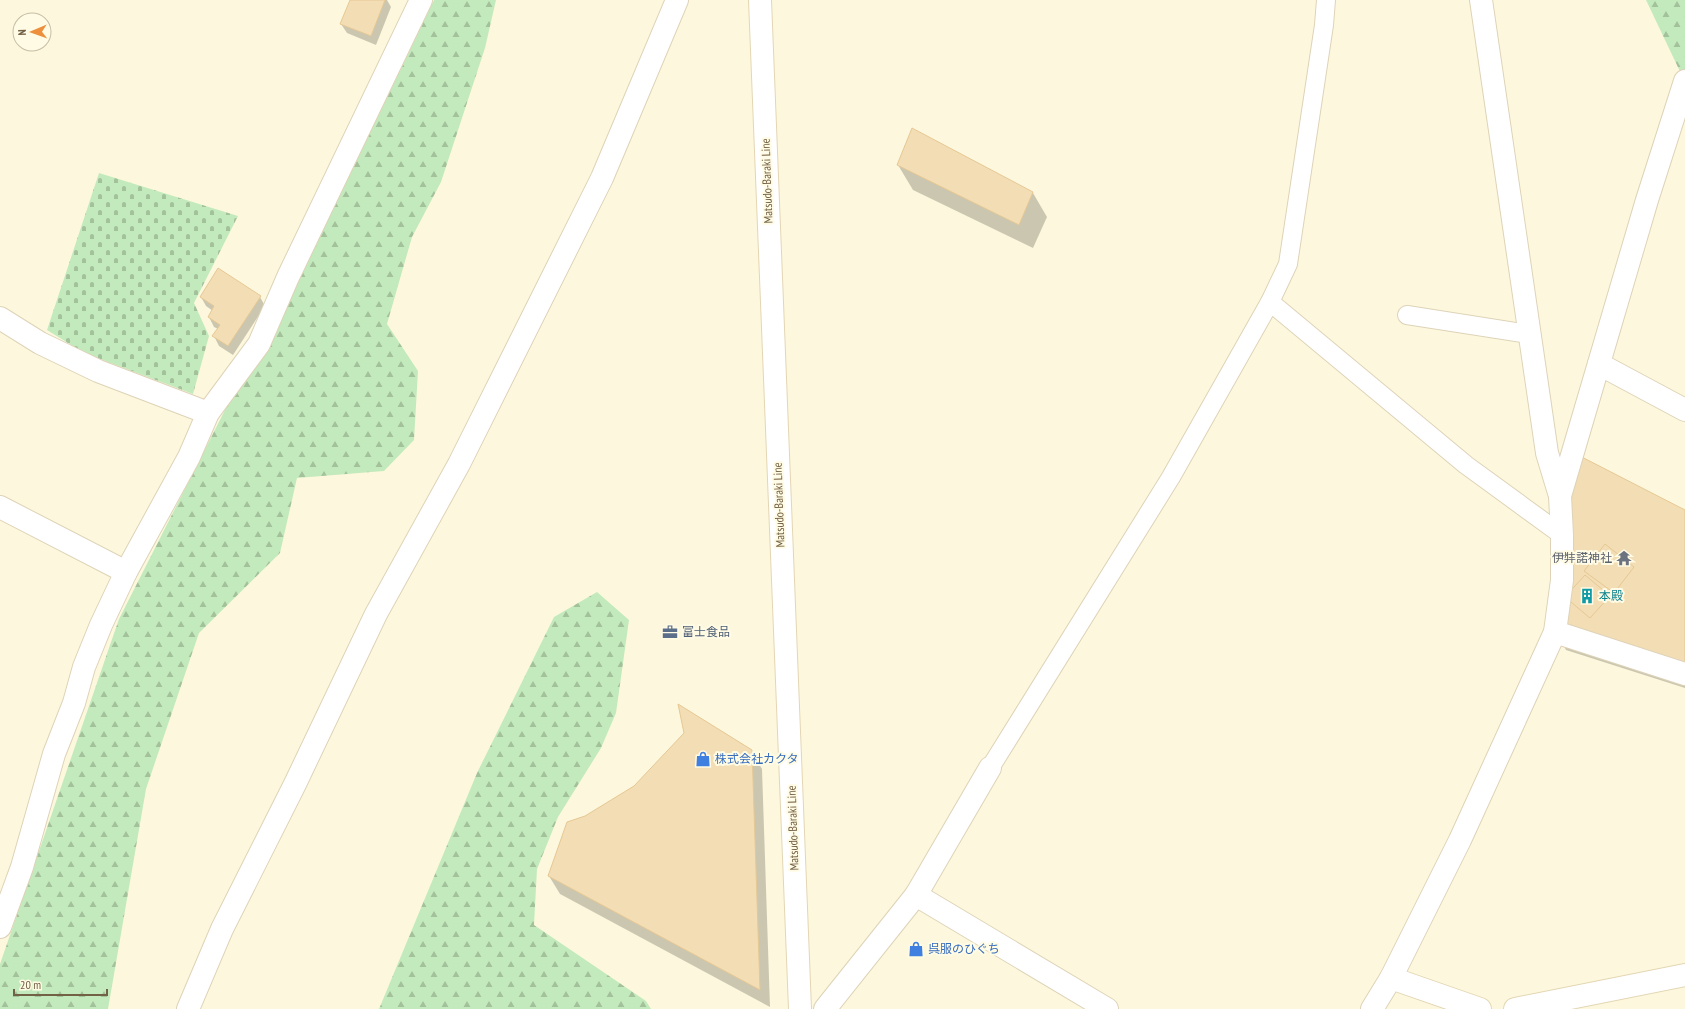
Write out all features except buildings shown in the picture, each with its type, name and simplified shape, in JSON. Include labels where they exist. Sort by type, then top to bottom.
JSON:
[{"type":"street","points":[[0,927],[22,867],[41,806],[54,754],[74,703],[84,667],[101,625],[126,572],[189,458],[208,413],[259,344],[288,277],[421,0]]},
{"type":"street","points":[[188,1009],[222,929],[295,784],[376,614],[458,464],[602,178],[677,0]]},
{"type":"street","name":"Matsudo-Baraki Line","points":[[760,0],[800,1009]]},
{"type":"street","points":[[1372,1009],[1391,978],[1460,840],[1555,632],[1562,580],[1560,496],[1547,453],[1528,334],[1481,0]]},
{"type":"street","points":[[1560,496],[1646,200],[1685,81]]},
{"type":"street","points":[[0,318],[40,343],[98,371],[208,413]]},
{"type":"street","points":[[1599,364],[1685,410]]},
{"type":"street","points":[[0,507],[126,572]]},
{"type":"street","points":[[1555,632],[1685,674]]},
{"type":"street","points":[[826,1009],[916,895],[990,768]]},
{"type":"street","points":[[916,895],[1107,1009]]},
{"type":"street","points":[[1515,1009],[1685,975]]},
{"type":"street","points":[[1391,978],[1480,1009]]},
{"type":"lane","points":[[990,768],[1171,477],[1270,302],[1288,264],[1324,26],[1326,0]]},
{"type":"lane","points":[[1270,302],[1466,465],[1562,535]]},
{"type":"lane","points":[[1407,314],[1528,334]]},
{"type":"green space","points":[[434,0],[496,0],[485,48],[441,182],[412,237],[387,324],[418,371],[414,440],[384,471],[297,478],[280,553],[199,633],[146,789],[108,1009],[0,1009],[0,964],[119,619],[227,406],[343,189]]},
{"type":"green space","points":[[1646,0],[1685,0],[1685,82]]},
{"type":"green space","points":[[99,173],[238,216],[194,303],[209,336],[193,394],[84,353],[47,330]]},
{"type":"green space","points":[[597,592],[629,620],[616,713],[601,748],[558,817],[537,869],[534,925],[646,1001],[651,1009],[379,1009],[477,773],[554,617]]},
{"type":"place","name":"伊弉諾神社","points":[[1624,558]]},
{"type":"place","name":"本殿","points":[[1587,596]]},
{"type":"place","name":"富士食品","points":[[670,632]]},
{"type":"place","name":"株式会社カクタ","points":[[703,759]]},
{"type":"place","name":"呉服のひぐち","points":[[916,949]]}]
